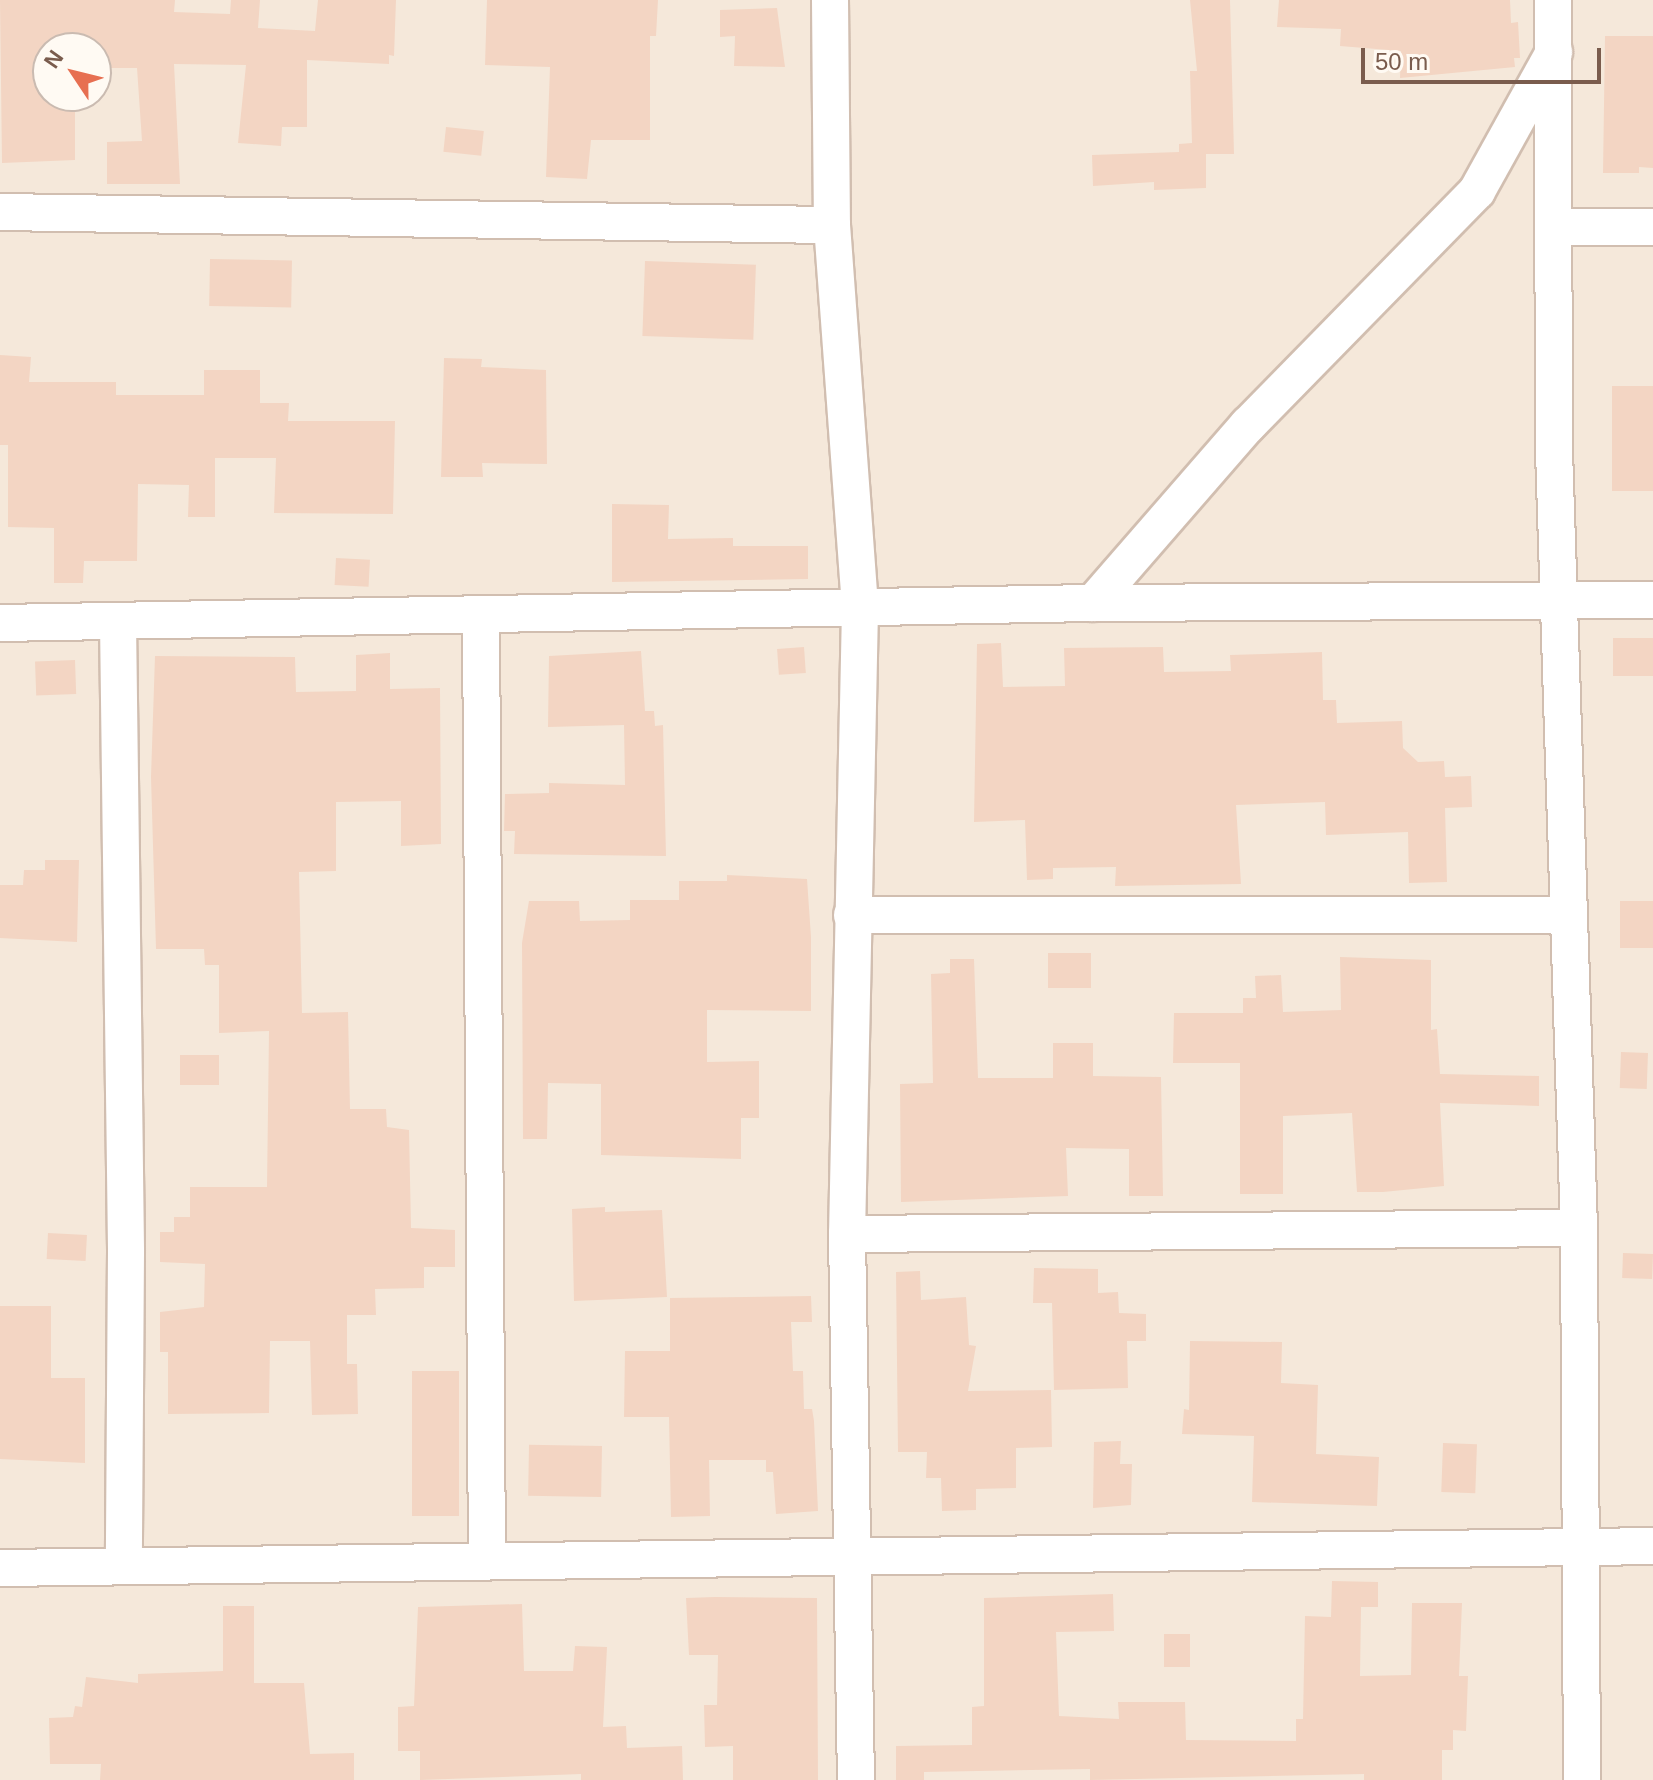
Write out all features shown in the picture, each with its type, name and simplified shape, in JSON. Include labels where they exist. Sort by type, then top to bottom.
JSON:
[{"type":"street","points":[[830,0],[832,225],[860,609],[847,1234],[856,1780]]},
{"type":"street","points":[[1553,0],[1566,915],[1579,1228],[1582,1780]]},
{"type":"street","points":[[1093,603],[1248,425],[1477,191],[1555,50]]},
{"type":"street","points":[[0,212],[832,225]]},
{"type":"street","points":[[1555,227],[1653,227]]},
{"type":"street","points":[[0,623],[1093,603],[1560,598],[1653,600]]},
{"type":"street","points":[[481,615],[487,1560]]},
{"type":"street","points":[[118,621],[126,1252],[124,1565]]},
{"type":"street","points":[[852,915],[1566,915]]},
{"type":"street","points":[[847,1234],[1579,1228]]},
{"type":"street","points":[[0,1568],[1581,1544],[1653,1546]]},
{"type":"shaded area","points":[[0,0],[1653,0],[1653,1780],[0,1780]]},
{"type":"building","points":[[0,0],[175,0],[174,12],[230,14],[231,0],[260,0],[258,28],[315,31],[318,0],[396,0],[394,56],[389,55],[389,64],[307,60],[307,127],[282,127],[281,146],[238,143],[246,65],[174,64],[180,184],[107,184],[107,142],[142,141],[137,68],[112,68],[112,32],[32,32],[32,112],[75,112],[75,160],[2,163]]},
{"type":"building","points":[[487,0],[658,0],[656,36],[650,36],[650,140],[591,140],[587,179],[546,177],[550,67],[485,65]]},
{"type":"building","points":[[1190,0],[1230,0],[1234,154],[1206,154],[1206,188],[1154,190],[1154,182],[1093,186],[1092,155],[1179,152],[1179,144],[1192,143],[1190,71],[1197,71]]},
{"type":"building","points":[[1279,0],[1510,0],[1511,23],[1518,22],[1520,58],[1514,58],[1515,67],[1400,78],[1401,51],[1340,46],[1341,29],[1277,27]]},
{"type":"building","points":[[777,8],[785,67],[734,66],[735,36],[720,37],[720,10]]},
{"type":"building","points":[[1605,36],[1653,36],[1653,168],[1639,167],[1639,173],[1603,173]]},
{"type":"building","points":[[446,127],[484,131],[481,156],[443,152]]},
{"type":"building","points":[[210,259],[292,260],[291,307],[209,306]]},
{"type":"building","points":[[645,261],[756,265],[753,340],[642,336]]},
{"type":"building","points":[[0,355],[31,357],[29,382],[116,382],[116,395],[204,395],[204,370],[260,370],[260,403],[289,403],[288,421],[395,421],[393,514],[274,513],[276,458],[215,458],[215,517],[188,517],[189,485],[138,484],[137,561],[84,561],[83,583],[54,583],[54,528],[8,527],[8,445],[0,445]]},
{"type":"building","points":[[444,358],[482,359],[481,367],[546,370],[547,464],[482,463],[483,477],[441,477]]},
{"type":"building","points":[[1612,386],[1653,386],[1653,491],[1612,491]]},
{"type":"building","points":[[612,504],[669,505],[668,539],[733,538],[733,546],[808,546],[808,579],[612,582]]},
{"type":"building","points":[[336,558],[370,560],[369,587],[335,585]]},
{"type":"building","points":[[1613,638],[1653,638],[1653,676],[1613,676]]},
{"type":"building","points":[[1001,643],[1003,687],[1065,686],[1064,648],[1163,647],[1164,672],[1231,671],[1230,655],[1322,652],[1323,700],[1336,700],[1337,723],[1402,721],[1403,748],[1418,762],[1444,761],[1445,777],[1471,776],[1472,807],[1445,808],[1447,882],[1409,883],[1408,832],[1326,835],[1325,802],[1236,805],[1241,884],[1115,886],[1116,867],[1053,868],[1053,879],[1027,880],[1025,820],[974,822],[977,644]]},
{"type":"building","points":[[804,647],[806,673],[779,675],[777,649]]},
{"type":"building","points":[[641,651],[645,711],[654,711],[655,726],[663,725],[666,856],[514,854],[515,831],[504,831],[505,794],[549,793],[549,783],[625,785],[624,725],[548,727],[549,656]]},
{"type":"building","points":[[390,653],[390,689],[440,688],[441,844],[401,846],[401,801],[336,802],[336,871],[299,872],[302,1013],[348,1012],[350,1109],[386,1109],[387,1127],[409,1130],[411,1228],[455,1230],[455,1267],[424,1267],[424,1288],[375,1289],[376,1315],[347,1315],[347,1364],[357,1364],[358,1414],[312,1415],[310,1341],[270,1341],[269,1413],[168,1414],[168,1352],[160,1352],[160,1312],[204,1307],[205,1264],[160,1262],[160,1232],[174,1232],[174,1217],[190,1217],[190,1187],[267,1187],[269,1031],[219,1033],[219,965],[205,965],[204,949],[156,949],[151,777],[155,656],[295,657],[296,692],[356,691],[356,655]]},
{"type":"building","points":[[75,660],[76,694],[36,695],[35,661]]},
{"type":"building","points":[[45,860],[79,860],[77,942],[0,938],[0,885],[23,885],[24,870],[45,870]]},
{"type":"building","points":[[727,875],[807,879],[811,937],[811,1011],[707,1010],[707,1062],[759,1061],[759,1118],[741,1118],[741,1159],[601,1155],[601,1084],[548,1083],[547,1139],[523,1139],[522,943],[529,901],[579,901],[580,921],[630,920],[630,900],[679,900],[679,881],[727,881]]},
{"type":"building","points":[[1620,901],[1653,901],[1653,948],[1620,948]]},
{"type":"building","points":[[1048,953],[1091,953],[1091,988],[1048,988]]},
{"type":"building","points":[[1340,957],[1431,960],[1431,1030],[1437,1029],[1440,1074],[1539,1076],[1539,1106],[1440,1103],[1444,1186],[1383,1192],[1357,1192],[1352,1113],[1283,1116],[1283,1194],[1240,1194],[1240,1063],[1173,1063],[1174,1013],[1243,1013],[1243,998],[1256,998],[1255,976],[1281,975],[1283,1012],[1341,1010]]},
{"type":"building","points":[[950,959],[974,959],[978,1078],[1053,1078],[1053,1043],[1093,1043],[1093,1076],[1161,1077],[1163,1196],[1129,1196],[1129,1149],[1066,1148],[1068,1196],[901,1202],[900,1084],[933,1083],[931,974],[950,973]]},
{"type":"building","points":[[1621,1052],[1648,1053],[1647,1089],[1620,1088]]},
{"type":"building","points":[[180,1055],[219,1055],[219,1085],[180,1085]]},
{"type":"building","points":[[605,1207],[605,1212],[662,1210],[667,1297],[574,1301],[572,1209]]},
{"type":"building","points":[[48,1233],[87,1235],[86,1261],[47,1259]]},
{"type":"building","points":[[1623,1253],[1653,1254],[1652,1279],[1622,1278]]},
{"type":"building","points":[[1034,1268],[1098,1269],[1098,1293],[1118,1292],[1119,1313],[1146,1314],[1146,1341],[1127,1341],[1128,1388],[1054,1390],[1052,1303],[1033,1303]]},
{"type":"building","points":[[920,1271],[921,1300],[966,1297],[969,1345],[976,1346],[968,1391],[1051,1390],[1052,1447],[1016,1448],[1016,1488],[976,1489],[976,1510],[942,1511],[941,1478],[926,1478],[927,1452],[898,1452],[896,1272]]},
{"type":"building","points":[[811,1296],[812,1322],[791,1322],[793,1371],[803,1371],[804,1409],[812,1409],[814,1421],[818,1511],[776,1514],[773,1472],[766,1472],[766,1460],[709,1460],[710,1516],[671,1517],[669,1417],[624,1417],[625,1351],[670,1351],[670,1298]]},
{"type":"building","points":[[0,1306],[51,1306],[51,1378],[85,1378],[85,1463],[0,1459]]},
{"type":"building","points":[[1190,1341],[1282,1342],[1281,1383],[1318,1385],[1316,1454],[1379,1457],[1377,1506],[1252,1502],[1254,1436],[1182,1434],[1184,1409],[1189,1410]]},
{"type":"building","points":[[412,1371],[459,1371],[459,1516],[412,1516]]},
{"type":"building","points":[[1121,1441],[1120,1464],[1132,1464],[1131,1505],[1093,1508],[1094,1442]]},
{"type":"building","points":[[1443,1443],[1477,1444],[1475,1493],[1441,1492]]},
{"type":"building","points":[[529,1445],[602,1446],[601,1497],[528,1496]]},
{"type":"building","points":[[1332,1581],[1378,1582],[1378,1607],[1361,1607],[1360,1676],[1411,1675],[1412,1603],[1462,1603],[1459,1676],[1468,1676],[1466,1731],[1453,1730],[1453,1750],[1442,1750],[1442,1780],[1364,1780],[1364,1774],[1090,1780],[1090,1769],[924,1772],[924,1780],[896,1780],[896,1746],[972,1745],[972,1707],[984,1706],[984,1598],[1113,1594],[1114,1631],[1056,1632],[1059,1716],[1119,1719],[1118,1702],[1185,1702],[1186,1740],[1296,1741],[1296,1719],[1303,1719],[1305,1616],[1331,1617]]},
{"type":"building","points":[[686,1598],[817,1598],[818,1780],[733,1780],[733,1746],[705,1747],[704,1705],[717,1705],[718,1655],[689,1655]]},
{"type":"building","points":[[522,1604],[524,1671],[573,1671],[575,1646],[607,1647],[603,1727],[626,1726],[627,1748],[682,1746],[683,1780],[581,1780],[581,1774],[420,1780],[420,1751],[398,1751],[398,1707],[414,1706],[418,1607]]},
{"type":"building","points":[[223,1606],[254,1606],[254,1683],[304,1683],[310,1754],[354,1753],[354,1780],[100,1780],[101,1764],[50,1764],[49,1718],[73,1717],[75,1706],[82,1707],[86,1677],[138,1683],[138,1674],[223,1671]]},
{"type":"building","points":[[1164,1634],[1190,1634],[1190,1667],[1164,1667]]}]
